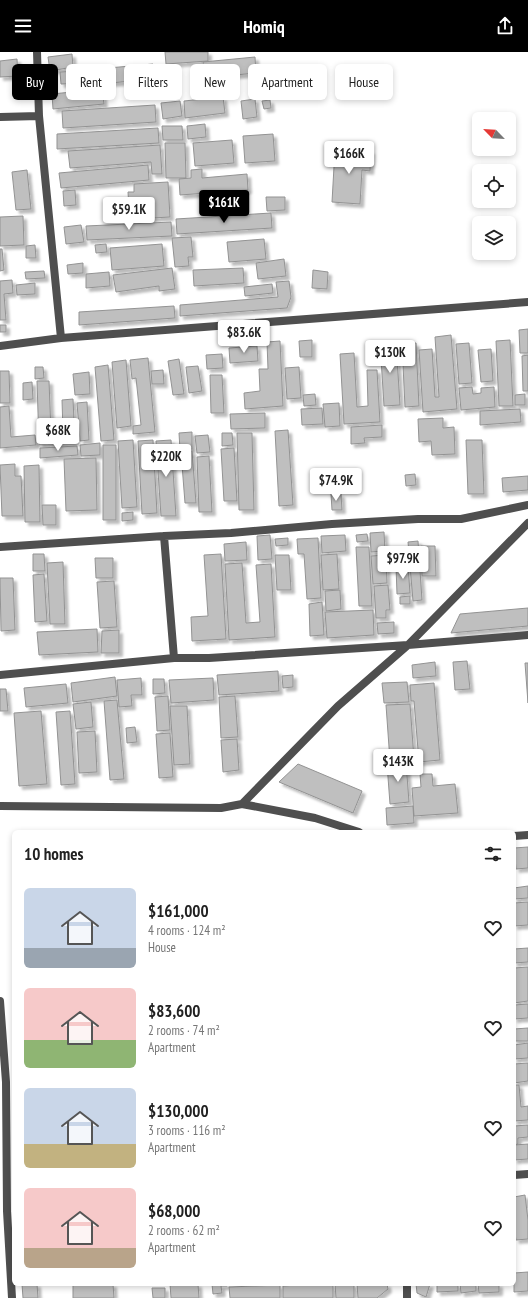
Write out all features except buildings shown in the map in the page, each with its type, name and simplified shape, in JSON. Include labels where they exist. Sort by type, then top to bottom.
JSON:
[{"type":"street","points":[[37,52],[39,116],[61,338]]},
{"type":"street","points":[[0,117],[39,116]]},
{"type":"street","points":[[0,346],[61,338],[528,302]]},
{"type":"street","points":[[0,547],[231,533],[332,524],[461,518],[528,505]]},
{"type":"street","points":[[242,804],[338,706],[408,645],[528,523]]},
{"type":"street","points":[[164,536],[174,658]]},
{"type":"street","points":[[0,675],[174,658],[209,658],[408,645],[528,635]]},
{"type":"street","points":[[0,806],[221,808],[242,804],[315,818],[353,830]]},
{"type":"street","points":[[516,836],[528,835]]},
{"type":"street","points":[[0,1001],[6,1082],[7,1211],[12,1298]]},
{"type":"street","points":[[516,1175],[528,1174]]},
{"type":"street","points":[[407,1286],[407,1298]]}]
